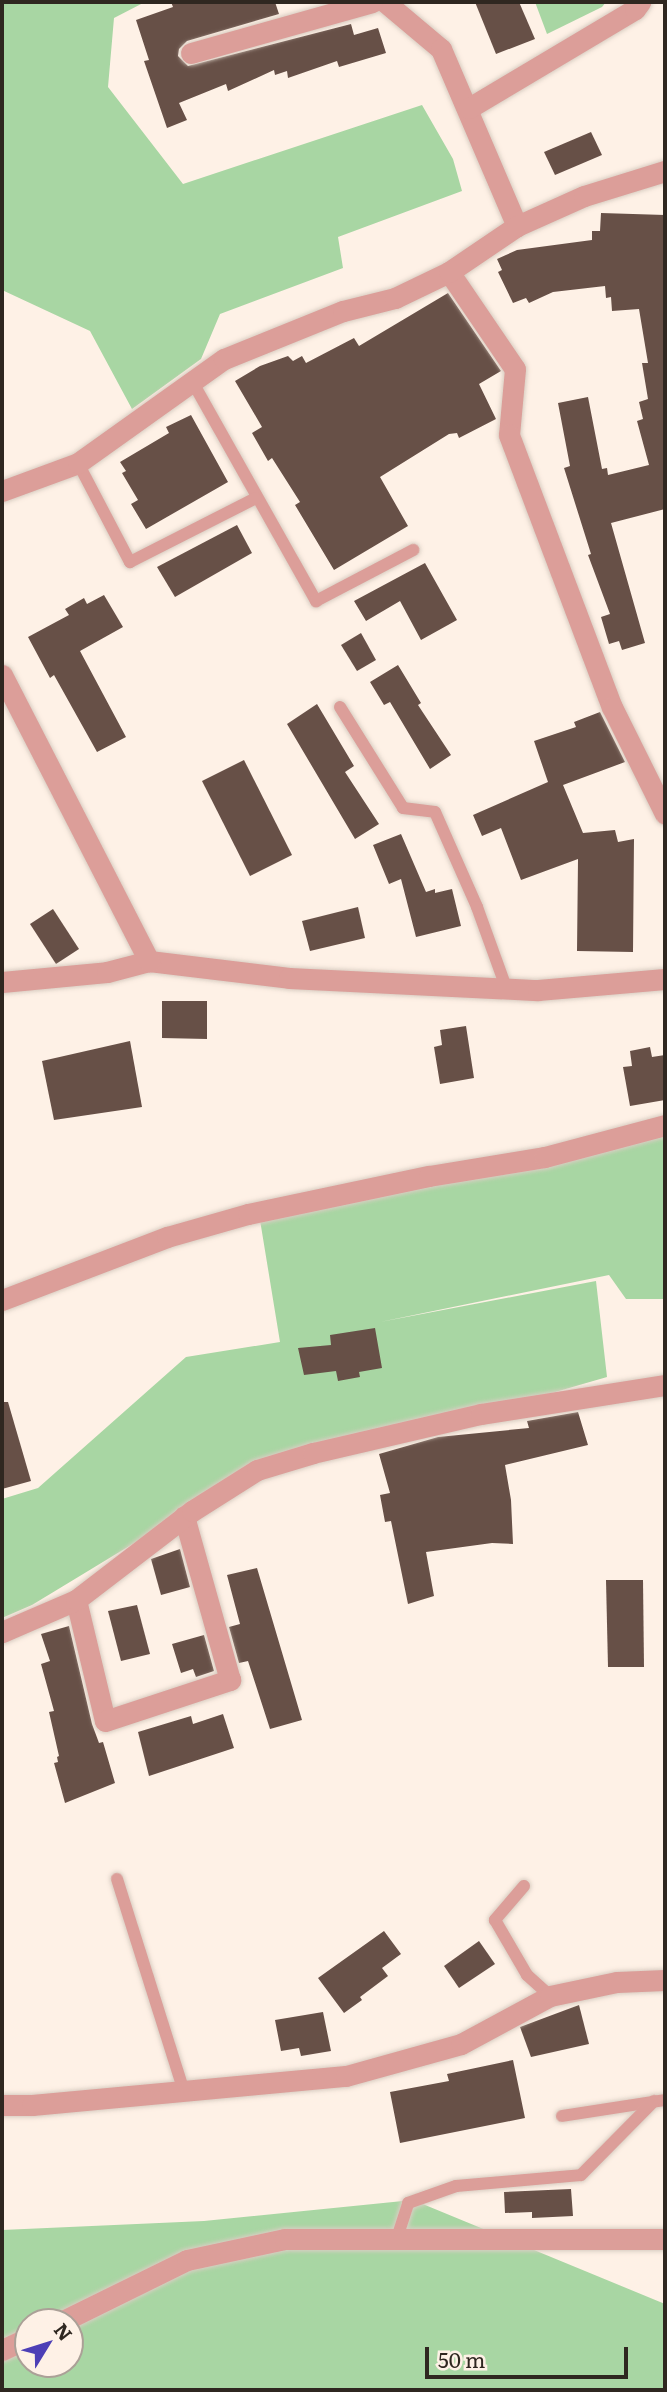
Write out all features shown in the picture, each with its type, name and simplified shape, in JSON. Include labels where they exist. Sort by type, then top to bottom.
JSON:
[{"type":"street","points":[[191,53],[372,2]]},
{"type":"street","points":[[385,2],[441,49],[517,226]]},
{"type":"street","points":[[468,108],[635,9],[640,2]]},
{"type":"street","points":[[2,491],[78,463],[224,359],[343,311],[395,298],[449,272],[517,226],[584,196],[665,171]]},
{"type":"street","points":[[449,272],[516,369],[509,435],[612,707],[663,804]]},
{"type":"street","points":[[2,675],[149,961]]},
{"type":"street","points":[[2,982],[107,972],[149,961],[289,978],[538,990],[665,979]]},
{"type":"street","points":[[2,1300],[167,1237],[248,1214],[429,1176],[545,1157],[665,1125]]},
{"type":"street","points":[[2,1632],[76,1601],[184,1516],[257,1470],[313,1453],[481,1413],[665,1385]]},
{"type":"street","points":[[76,1601],[105,1721],[230,1680],[184,1516]]},
{"type":"street","points":[[2,2105],[346,2076],[461,2044],[550,1996],[617,1982],[665,1980]]},
{"type":"street","points":[[84,2311],[187,2260],[285,2239],[665,2239]]},
{"type":"lane","points":[[192,381],[316,601],[413,550]]},
{"type":"lane","points":[[78,463],[131,562],[256,498]]},
{"type":"lane","points":[[340,707],[403,808],[435,811],[477,907],[506,987]]},
{"type":"lane","points":[[117,1879],[184,2091]]},
{"type":"lane","points":[[524,1886],[495,1920],[527,1975],[550,1996]]},
{"type":"lane","points":[[562,2116],[660,2101]]},
{"type":"lane","points":[[396,2241],[408,2203],[457,2186],[581,2175],[660,2101]]},
{"type":"green space","points":[[2,2],[145,2],[114,18],[108,87],[183,184],[422,105],[453,159],[462,191],[338,237],[343,268],[220,314],[201,359],[132,409],[90,331],[2,290]]},
{"type":"green space","points":[[535,2],[606,2],[602,7],[547,34]]},
{"type":"green space","points":[[665,1133],[665,1299],[626,1299],[609,1275],[380,1322],[596,1281],[607,1377],[225,1488],[32,1605],[2,1618],[2,1499],[38,1488],[186,1357],[280,1342],[260,1220]]},
{"type":"green space","points":[[413,2200],[665,2304],[665,2390],[2,2390],[2,2230],[204,2221]]},
{"type":"building","points":[[171,2],[275,2],[279,14],[187,41],[179,49],[178,56],[188,66],[351,24],[354,35],[378,28],[386,53],[339,67],[337,61],[288,78],[287,71],[275,75],[274,70],[228,91],[226,84],[179,103],[187,120],[167,128],[144,61],[149,60],[136,20],[173,7]]},
{"type":"building","points":[[475,2],[519,2],[535,39],[496,54]]},
{"type":"building","points":[[591,132],[602,155],[555,175],[544,152]]},
{"type":"building","points":[[601,213],[665,215],[665,509],[611,523],[645,643],[622,650],[619,641],[609,644],[601,617],[610,614],[588,555],[591,554],[564,468],[570,466],[558,403],[588,397],[602,469],[607,468],[608,475],[649,465],[637,421],[643,419],[639,402],[648,399],[642,363],[648,363],[639,309],[612,311],[611,297],[606,298],[605,286],[553,292],[529,303],[526,298],[513,303],[498,272],[502,270],[497,259],[517,250],[592,240],[592,231],[600,231]]},
{"type":"building","points":[[448,293],[501,371],[479,384],[496,419],[459,438],[457,433],[449,434],[380,477],[408,526],[334,570],[295,505],[300,502],[272,458],[268,461],[252,433],[262,427],[235,381],[260,366],[288,356],[293,361],[302,356],[306,363],[354,338],[359,346]]},
{"type":"building","points":[[191,415],[228,482],[146,529],[131,504],[138,500],[122,473],[126,471],[120,462],[169,433],[166,427]]},
{"type":"building","points":[[237,525],[252,553],[175,597],[157,567]]},
{"type":"building","points":[[425,563],[457,620],[421,640],[400,601],[366,621],[354,601]]},
{"type":"building","points":[[104,595],[123,627],[80,651],[126,737],[97,752],[54,675],[50,678],[28,637],[69,615],[65,609],[84,598],[87,604]]},
{"type":"building","points":[[361,633],[376,660],[357,671],[341,645]]},
{"type":"building","points":[[398,665],[421,703],[418,705],[451,755],[430,769],[390,702],[384,705],[370,682]]},
{"type":"building","points":[[317,704],[354,766],[345,772],[379,824],[355,839],[287,724]]},
{"type":"building","points":[[600,712],[625,762],[563,785],[583,833],[615,830],[618,842],[634,839],[633,952],[577,951],[578,859],[521,880],[501,828],[482,836],[473,815],[548,782],[534,741],[576,727],[574,722]]},
{"type":"building","points":[[244,760],[292,855],[250,876],[202,781]]},
{"type":"building","points":[[401,834],[426,892],[452,889],[461,926],[416,937],[401,879],[389,884],[373,845]]},
{"type":"building","points":[[358,907],[365,938],[310,951],[302,921]]},
{"type":"building","points":[[53,909],[79,949],[56,964],[30,924]]},
{"type":"building","points":[[162,1001],[207,1001],[207,1039],[162,1038]]},
{"type":"building","points":[[466,1026],[474,1078],[440,1084],[434,1047],[442,1045],[440,1030]]},
{"type":"building","points":[[130,1041],[142,1107],[54,1120],[42,1061]]},
{"type":"building","points":[[650,1047],[652,1057],[665,1055],[665,1100],[630,1106],[623,1067],[632,1066],[630,1051]]},
{"type":"building","points":[[375,1328],[382,1368],[359,1372],[360,1377],[338,1381],[336,1371],[304,1375],[298,1348],[331,1345],[330,1335]]},
{"type":"building","points":[[2,1402],[8,1402],[31,1481],[2,1489]]},
{"type":"building","points":[[578,1412],[588,1445],[505,1465],[511,1500],[513,1544],[492,1543],[426,1552],[434,1596],[408,1604],[391,1521],[385,1522],[380,1495],[390,1493],[379,1454],[438,1437],[529,1428],[527,1421]]},
{"type":"building","points":[[180,1549],[190,1587],[161,1595],[151,1559]]},
{"type":"building","points":[[257,1568],[302,1720],[270,1729],[248,1661],[239,1663],[229,1627],[240,1624],[227,1575]]},
{"type":"building","points":[[606,1580],[643,1580],[644,1667],[608,1667]]},
{"type":"building","points":[[137,1605],[150,1654],[121,1661],[108,1611]]},
{"type":"building","points":[[69,1626],[92,1724],[99,1743],[103,1742],[115,1783],[65,1803],[54,1763],[58,1762],[59,1756],[49,1712],[54,1711],[41,1664],[50,1661],[41,1634]]},
{"type":"building","points":[[204,1635],[214,1671],[196,1677],[193,1669],[181,1673],[172,1644]]},
{"type":"building","points":[[223,1714],[234,1748],[149,1776],[138,1732],[191,1716],[193,1724]]},
{"type":"building","points":[[384,1931],[401,1954],[382,1968],[388,1976],[344,2013],[318,1978]]},
{"type":"building","points":[[479,1941],[495,1964],[459,1988],[444,1966]]},
{"type":"building","points":[[579,2005],[589,2044],[531,2057],[520,2027]]},
{"type":"building","points":[[323,2012],[331,2051],[301,2056],[299,2048],[281,2051],[275,2020]]},
{"type":"building","points":[[513,2060],[525,2118],[400,2143],[390,2092],[449,2081],[447,2074]]},
{"type":"building","points":[[571,2189],[573,2216],[532,2218],[532,2212],[505,2213],[504,2192]]}]
